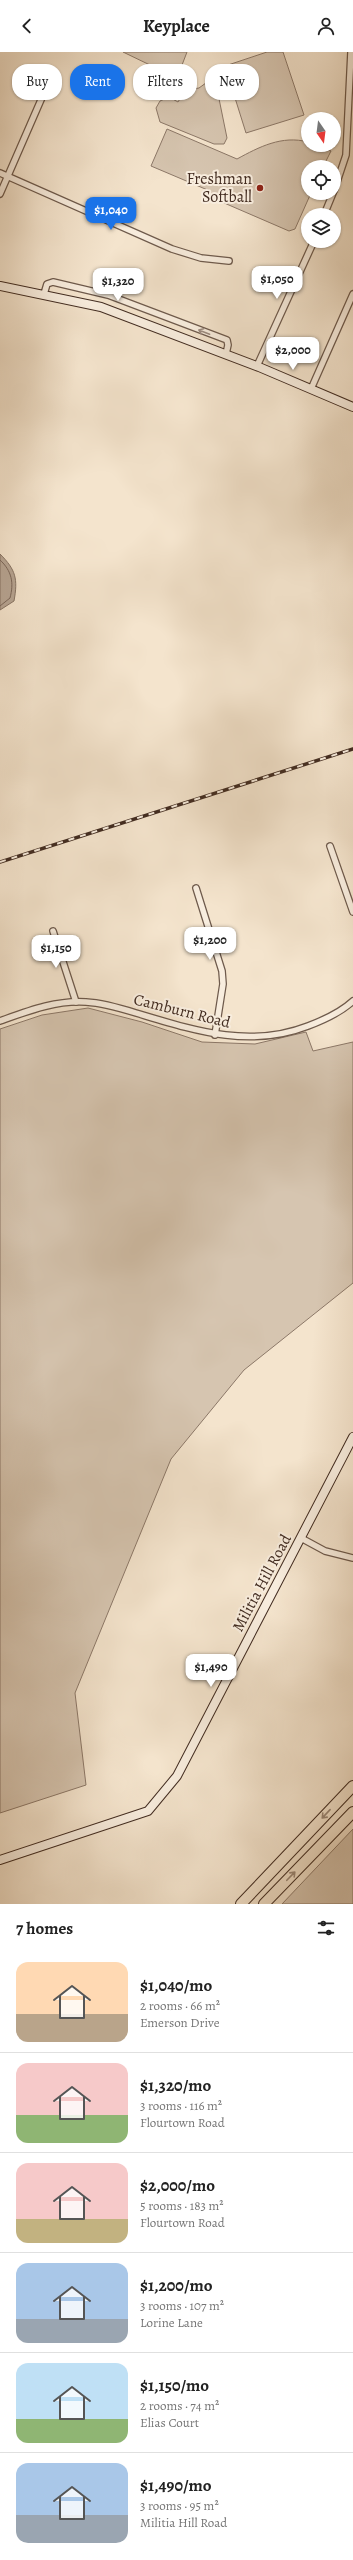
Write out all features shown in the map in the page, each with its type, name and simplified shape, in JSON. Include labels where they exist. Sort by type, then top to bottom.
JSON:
[{"type":"highway","points":[[241,1904],[353,1786]]},
{"type":"highway","points":[[264,1904],[353,1812]]},
{"type":"street","points":[[341,170],[346,155],[351,52]]},
{"type":"street","points":[[0,194],[41,100]]},
{"type":"street","points":[[0,173],[190,255],[229,261]]},
{"type":"street","points":[[257,366],[311,248]]},
{"type":"street","points":[[44,294],[47,284],[54,282],[100,293],[227,340],[228,345],[226,354]]},
{"type":"street","points":[[0,286],[101,306],[257,366],[353,407]]},
{"type":"street","points":[[311,389],[353,294]]},
{"type":"street","points":[[330,846],[353,912]]},
{"type":"street","points":[[196,888],[218,956],[223,978],[215,1035]]},
{"type":"street","points":[[53,931],[76,1002]]},
{"type":"street","name":"Camburn Road","points":[[0,1021],[50,1005],[76,1002],[113,1006],[215,1035],[246,1037],[289,1032],[327,1018],[353,1001]]},
{"type":"street","name":"Militia Hill Road","points":[[0,1860],[148,1811],[177,1776],[353,1436]]},
{"type":"street","points":[[301,1538],[325,1551],[353,1558]]},
{"type":"shaded area","points":[[123,52],[187,52],[182,64],[148,64]]},
{"type":"shaded area","points":[[267,52],[283,52],[303,112],[301,112],[301,116],[246,133],[236,100],[259,100],[259,64],[231,64]]},
{"type":"shaded area","points":[[205,84],[205,100],[219,100],[227,138],[224,144],[214,144],[160,122],[156,108],[160,101],[174,100],[178,102],[179,100],[197,100],[197,88]]},
{"type":"shaded area","name":"Freshman Softball","points":[[167,129],[237,159],[271,143],[289,140],[301,141],[301,152],[330,152],[326,160],[301,160],[301,200],[308,200],[304,208],[301,208],[301,216],[295,229],[289,231],[208,196],[210,191],[151,166]]},
{"type":"shaded area","points":[[88,1008],[142,1022],[202,1042],[255,1044],[306,1032],[313,1051],[353,1042],[353,1283],[244,1370],[171,1459],[75,1693],[86,1785],[0,1813],[0,1029],[42,1015]]},
{"type":"shaded area","points":[[353,1829],[353,1904],[282,1904]]},
{"type":"water","points":[[0,554],[13,570],[16,587],[14,601],[0,610]]},
{"type":"railway","points":[[0,862],[353,749]]},
{"type":"place","name":"Freshman Softball","points":[[260,188]]}]
